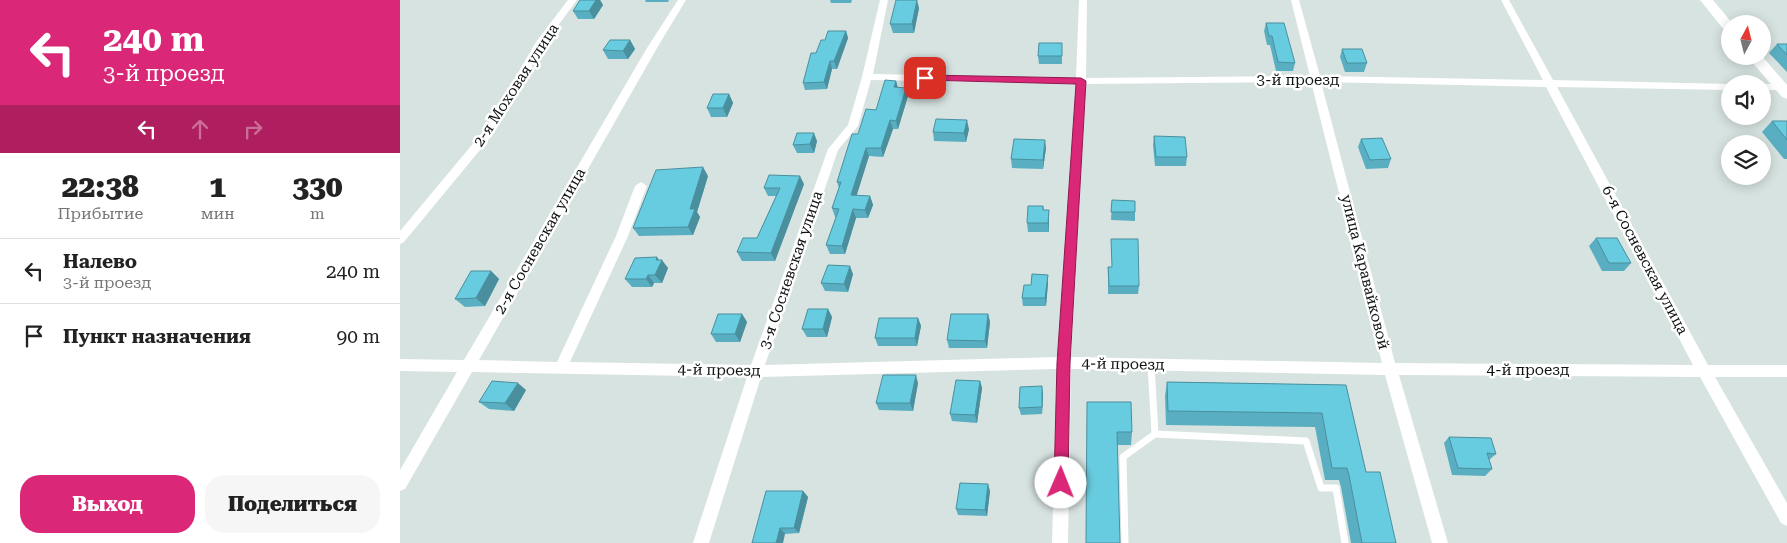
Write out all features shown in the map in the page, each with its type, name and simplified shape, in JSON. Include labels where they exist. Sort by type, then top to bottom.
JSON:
[{"type":"main road","points":[[1706,0],[1721,18]]},
{"type":"main road","points":[[1762,65],[1785,89]]},
{"type":"street","name":"2-я Моховая улица","points":[[400,238],[490,130],[541,42],[573,0]]},
{"type":"street","name":"2-я Сосневская улица","points":[[400,484],[682,0]]},
{"type":"street","name":"3-я Сосневская улица","points":[[701,543],[756,371],[833,149],[853,126],[867,77],[884,0]]},
{"type":"street","points":[[1060,543],[1064,363],[1081,81],[1083,0]]},
{"type":"street","name":"улица Каравайковой","points":[[1294,0],[1317,80],[1390,369],[1440,543]]},
{"type":"street","name":"6-я Сосневская улица","points":[[1505,0],[1704,371],[1787,518]]},
{"type":"street","name":"3-й проезд","points":[[867,77],[1081,81],[1317,80],[1721,87]]},
{"type":"street","points":[[1771,88],[1785,89]]},
{"type":"street","points":[[561,367],[622,236],[641,186]]},
{"type":"street","name":"4-й проезд","points":[[400,365],[469,364],[756,371],[1064,363],[1390,369],[1787,372]]},
{"type":"lane","points":[[1151,365],[1155,434]]},
{"type":"lane","points":[[1125,543],[1123,457],[1155,434],[1306,441],[1321,488],[1336,488],[1345,543]]},
{"type":"building","points":[[580,0],[596,0],[589,11],[573,11]]},
{"type":"building","points":[[896,0],[917,0],[912,24],[890,24]]},
{"type":"building","points":[[1266,23],[1284,23],[1295,63],[1278,62],[1272,36],[1269,36]]},
{"type":"building","points":[[828,31],[846,31],[834,61],[830,61],[824,82],[803,83],[811,53],[816,53],[821,40],[825,40]]},
{"type":"building","points":[[610,40],[630,40],[623,51],[603,50]]},
{"type":"building","points":[[1039,43],[1062,43],[1062,56],[1038,56]]},
{"type":"building","points":[[1777,44],[1787,44],[1787,55]]},
{"type":"building","points":[[1342,49],[1362,49],[1367,63],[1347,63]]},
{"type":"building","points":[[885,80],[896,81],[894,87],[906,88],[896,121],[890,120],[881,148],[866,148],[851,195],[870,196],[865,210],[853,209],[842,246],[826,245],[839,209],[832,208],[841,182],[837,182],[852,134],[858,134],[866,109],[876,110]]},
{"type":"building","points":[[713,94],[729,94],[723,108],[707,108]]},
{"type":"building","points":[[936,119],[967,120],[964,133],[933,132]]},
{"type":"building","points":[[1772,121],[1787,121],[1787,140]]},
{"type":"building","points":[[797,133],[814,133],[810,144],[793,145]]},
{"type":"building","points":[[1154,136],[1185,137],[1187,157],[1156,157]]},
{"type":"building","points":[[1382,138],[1391,159],[1370,160],[1361,139]]},
{"type":"building","points":[[1014,139],[1045,140],[1043,160],[1011,159]]},
{"type":"building","points":[[703,167],[690,209],[695,209],[688,227],[633,228],[656,170]]},
{"type":"building","points":[[769,175],[800,176],[771,253],[737,252],[743,238],[757,238],[780,188],[764,188]]},
{"type":"building","points":[[1112,200],[1135,201],[1135,212],[1111,212]]},
{"type":"building","points":[[1028,206],[1043,206],[1043,210],[1049,210],[1048,223],[1027,223]]},
{"type":"building","points":[[1596,238],[1617,238],[1631,263],[1609,263]]},
{"type":"building","points":[[1111,239],[1138,239],[1139,286],[1109,286],[1108,267],[1112,267]]},
{"type":"building","points":[[657,257],[656,260],[662,260],[655,275],[648,275],[646,279],[625,279],[635,258]]},
{"type":"building","points":[[828,265],[850,266],[844,284],[821,283]]},
{"type":"building","points":[[471,271],[491,271],[476,298],[455,299]]},
{"type":"building","points":[[1032,274],[1048,275],[1045,298],[1022,298],[1024,285],[1031,285]]},
{"type":"building","points":[[808,309],[828,309],[823,329],[802,329]]},
{"type":"building","points":[[718,314],[742,314],[735,334],[711,334]]},
{"type":"building","points":[[951,314],[988,314],[985,341],[947,340]]},
{"type":"building","points":[[879,318],[918,318],[915,338],[875,338]]},
{"type":"building","points":[[883,375],[916,375],[910,403],[876,403]]},
{"type":"building","points":[[956,380],[980,381],[975,415],[950,414]]},
{"type":"building","points":[[492,381],[518,383],[505,403],[479,402]]},
{"type":"building","points":[[1167,382],[1346,385],[1366,472],[1380,472],[1396,543],[1362,543],[1347,468],[1332,468],[1322,413],[1168,411]]},
{"type":"building","points":[[1042,386],[1042,407],[1019,408],[1020,387]]},
{"type":"building","points":[[1087,402],[1131,402],[1132,432],[1117,432],[1120,543],[1086,543]]},
{"type":"building","points":[[1449,437],[1491,438],[1496,454],[1487,453],[1492,469],[1458,468]]},
{"type":"building","points":[[960,483],[988,484],[985,510],[956,509]]},
{"type":"building","points":[[766,491],[803,491],[794,528],[780,528],[776,543],[752,543]]},
{"type":"route","points":[[925,78],[1081,81],[1064,363],[1061,483]]}]
